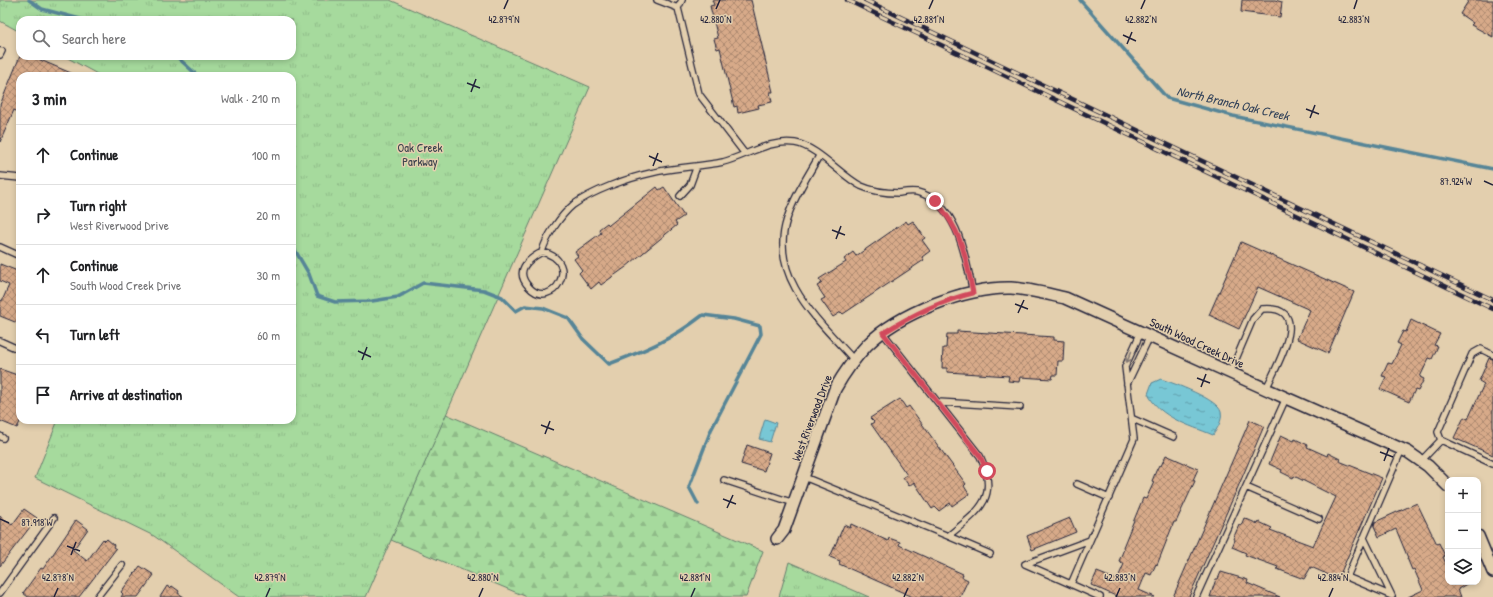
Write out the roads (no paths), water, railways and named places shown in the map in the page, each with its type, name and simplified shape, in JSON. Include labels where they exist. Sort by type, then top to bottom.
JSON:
[{"type":"street","name":"South Wood Creek Drive","points":[[918,312],[946,299],[973,293],[1011,288],[1038,291],[1065,298],[1402,449],[1421,461],[1445,483]]},
{"type":"street","name":"West Riverwood Drive","points":[[777,539],[784,530],[835,389],[844,373],[868,344],[918,312]]},
{"type":"street","points":[[1481,543],[1493,572]]},
{"type":"lane","points":[[657,0],[678,8]]},
{"type":"lane","points":[[682,0],[678,8],[700,94],[745,154]]},
{"type":"lane","points":[[0,51],[2,51],[0,55]]},
{"type":"lane","points":[[542,252],[550,254],[559,260],[563,272],[561,281],[556,288],[549,293],[541,294],[530,288],[524,280],[522,272],[526,262],[542,252],[546,239],[572,206],[582,200],[604,189],[651,173],[723,162],[777,143],[796,143],[819,156],[837,171],[862,186],[887,193],[917,192],[935,201],[945,211],[957,230],[965,255],[973,293]]},
{"type":"lane","points":[[819,156],[786,219],[782,236],[782,255],[789,278],[810,311],[854,360]]},
{"type":"lane","points":[[680,196],[690,185],[697,166]]},
{"type":"lane","points":[[0,176],[16,178]]},
{"type":"lane","points":[[0,247],[16,254]]},
{"type":"lane","points":[[1230,373],[1253,319],[1262,309],[1274,308],[1286,314],[1291,324],[1290,336],[1266,389]]},
{"type":"lane","points":[[883,333],[980,456],[987,471],[989,484],[985,499],[977,512],[948,536]]},
{"type":"lane","points":[[1127,384],[1145,334]]},
{"type":"lane","points":[[1071,584],[1134,439],[1133,419],[1125,366],[1145,334]]},
{"type":"lane","points":[[0,341],[16,348]]},
{"type":"lane","points":[[1493,355],[1481,349],[1472,354],[1438,432],[1441,440],[1493,464]]},
{"type":"lane","points":[[1196,597],[1286,398]]},
{"type":"lane","points":[[938,402],[1020,407]]},
{"type":"lane","points":[[1133,419],[1174,437]]},
{"type":"lane","points":[[1421,461],[1441,440]]},
{"type":"lane","points":[[1364,538],[1392,596],[1347,578],[1364,538],[1402,449]]},
{"type":"lane","points":[[804,476],[990,554]]},
{"type":"lane","points":[[724,480],[794,503]]},
{"type":"lane","points":[[1077,484],[1109,498]]},
{"type":"lane","points":[[1246,487],[1319,519]]},
{"type":"lane","points":[[0,593],[54,518]]},
{"type":"lane","points":[[1090,540],[1025,564],[1100,597]]},
{"type":"lane","points":[[97,597],[122,564]]},
{"type":"water","points":[[1161,379],[1194,392],[1218,407],[1221,412],[1221,418],[1213,435],[1176,420],[1153,402],[1148,394],[1152,383]]},
{"type":"water","points":[[765,419],[776,423],[770,442],[759,439]]},
{"type":"waterway","points":[[29,0],[42,9],[69,16]]},
{"type":"waterway","name":"North Branch Oak Creek","points":[[1080,0],[1167,98],[1233,116],[1493,169]]},
{"type":"waterway","points":[[180,60],[194,72]]},
{"type":"waterway","points":[[296,252],[309,274],[317,296],[335,302],[372,301],[398,297],[423,283],[484,290],[502,297],[516,311],[525,306],[543,308],[568,318],[583,339],[609,364],[658,344],[703,315],[734,319],[760,326],[761,334],[711,430],[689,487],[698,504]]},
{"type":"railway","points":[[847,0],[1493,309]]},
{"type":"railway","points":[[865,0],[1493,300]]},
{"type":"park label","name":"Oak Creek Parkway","points":[[420,155]]}]
